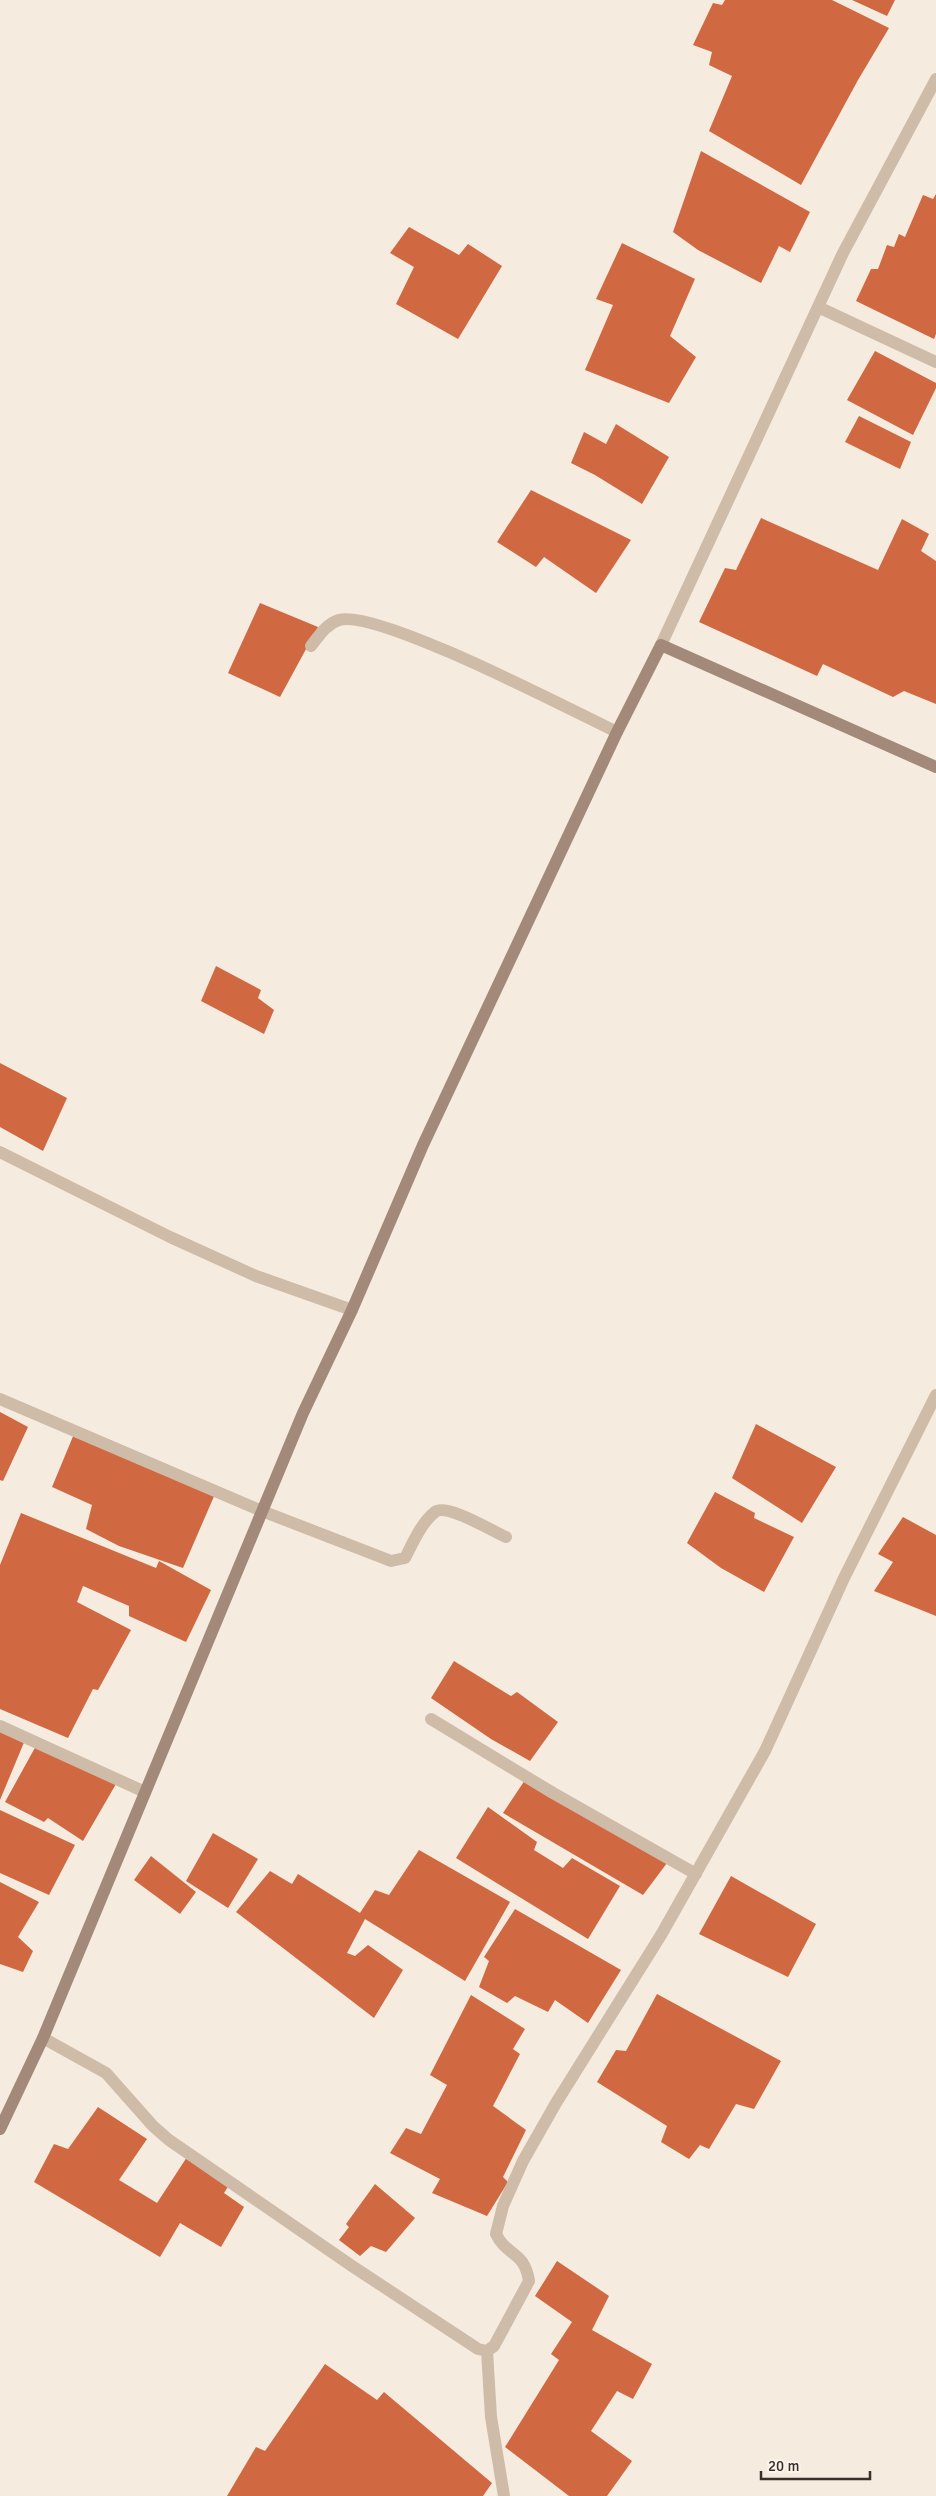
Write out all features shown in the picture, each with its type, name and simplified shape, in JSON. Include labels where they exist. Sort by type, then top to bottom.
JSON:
[{"type":"street","points":[[0,2128],[43,2038],[303,1413],[352,1310],[424,1144],[617,732],[661,645],[843,253],[936,80]]},
{"type":"street","points":[[818,307],[936,362]]},
{"type":"street","points":[[311,646],[324,629],[339,620],[361,620],[405,634],[506,678],[617,732]]},
{"type":"street","points":[[661,645],[936,767]]},
{"type":"street","points":[[0,1152],[256,1276],[352,1310]]},
{"type":"street","points":[[487,2351],[494,2346],[529,2281],[527,2269],[521,2258],[501,2244],[496,2234],[503,2206],[523,2161],[556,2103],[628,1991],[765,1751],[844,1578],[936,1395]]},
{"type":"street","points":[[0,1399],[262,1511],[391,1561],[405,1558],[422,1527],[436,1511],[448,1510],[506,1537]]},
{"type":"street","points":[[431,1719],[553,1793],[696,1874]]},
{"type":"street","points":[[0,1726],[145,1792]]},
{"type":"street","points":[[43,2038],[106,2073],[153,2126],[169,2140],[352,2266],[478,2348],[487,2351]]},
{"type":"street","points":[[487,2351],[491,2417],[504,2496]]},
{"type":"building","points":[[725,0],[832,0],[889,28],[858,80],[801,185],[709,131],[732,76],[709,65],[712,52],[693,45],[713,3],[722,5]]},
{"type":"building","points":[[852,0],[895,0],[887,16]]},
{"type":"building","points":[[701,151],[810,212],[790,252],[779,246],[761,283],[698,250],[673,232]]},
{"type":"building","points":[[936,194],[936,334],[934,339],[856,301],[871,269],[878,269],[887,245],[894,247],[899,234],[905,237],[923,195],[933,199]]},
{"type":"building","points":[[409,227],[459,255],[468,244],[502,266],[458,339],[396,304],[414,267],[390,253]]},
{"type":"building","points":[[622,243],[695,279],[670,336],[696,357],[669,403],[585,370],[613,305],[596,299]]},
{"type":"building","points":[[875,351],[936,383],[936,388],[913,435],[847,400]]},
{"type":"building","points":[[859,416],[911,442],[900,469],[845,442]]},
{"type":"building","points":[[616,424],[669,457],[642,504],[595,475],[571,463],[584,432],[606,444]]},
{"type":"building","points":[[531,490],[631,540],[596,593],[544,557],[536,567],[497,542]]},
{"type":"building","points":[[761,518],[878,570],[902,519],[929,534],[921,551],[936,561],[936,704],[904,691],[893,697],[823,664],[817,676],[699,622],[725,568],[736,570]]},
{"type":"building","points":[[260,603],[318,627],[280,697],[228,673]]},
{"type":"building","points":[[216,966],[261,990],[258,998],[274,1010],[264,1034],[201,1001]]},
{"type":"building","points":[[0,1063],[67,1098],[43,1151],[0,1127]]},
{"type":"building","points":[[0,1412],[28,1427],[3,1481],[0,1480]]},
{"type":"building","points":[[756,1424],[836,1467],[802,1523],[732,1478]]},
{"type":"building","points":[[74,1434],[215,1494],[183,1568],[119,1546],[86,1529],[92,1505],[52,1487]]},
{"type":"building","points":[[715,1492],[755,1513],[754,1518],[794,1537],[764,1592],[721,1568],[687,1543]]},
{"type":"building","points":[[21,1513],[156,1568],[159,1561],[211,1590],[186,1642],[129,1616],[129,1606],[83,1586],[77,1602],[131,1630],[98,1690],[93,1689],[68,1738],[0,1709],[0,1565]]},
{"type":"building","points":[[903,1517],[936,1535],[936,1616],[874,1591],[893,1562],[878,1554]]},
{"type":"building","points":[[454,1661],[511,1696],[517,1692],[558,1722],[530,1761],[491,1739],[431,1698]]},
{"type":"building","points":[[0,1729],[25,1740],[0,1800]]},
{"type":"building","points":[[37,1744],[116,1784],[83,1841],[48,1818],[44,1822],[5,1802]]},
{"type":"building","points":[[527,1777],[667,1863],[643,1895],[503,1813]]},
{"type":"building","points":[[488,1807],[537,1842],[534,1850],[563,1868],[572,1858],[620,1886],[588,1939],[456,1858]]},
{"type":"building","points":[[0,1810],[75,1845],[49,1895],[0,1873]]},
{"type":"building","points":[[213,1833],[258,1859],[228,1908],[186,1881]]},
{"type":"building","points":[[419,1850],[510,1902],[465,1981],[365,1919],[347,1953],[355,1956],[368,1945],[403,1970],[374,2018],[236,1912],[270,1871],[292,1884],[298,1874],[360,1913],[375,1890],[389,1895]]},
{"type":"building","points":[[151,1856],[196,1892],[180,1914],[134,1880]]},
{"type":"building","points":[[731,1876],[816,1924],[788,1977],[699,1934]]},
{"type":"building","points":[[0,1882],[39,1902],[18,1937],[33,1951],[23,1972],[0,1964]]},
{"type":"building","points":[[515,1909],[621,1970],[588,2023],[555,2000],[548,2012],[515,1996],[507,2003],[479,1987],[489,1961],[484,1957]]},
{"type":"building","points":[[657,1994],[781,2061],[754,2109],[736,2104],[709,2149],[700,2145],[689,2159],[661,2142],[667,2126],[597,2082],[616,2050],[626,2051]]},
{"type":"building","points":[[471,1995],[525,2029],[513,2049],[520,2054],[493,2106],[526,2130],[503,2177],[508,2182],[487,2216],[432,2193],[440,2179],[390,2153],[406,2128],[421,2134],[447,2085],[430,2075]]},
{"type":"building","points":[[98,2107],[147,2139],[119,2180],[157,2203],[187,2157],[229,2185],[224,2193],[244,2207],[221,2247],[180,2223],[160,2257],[34,2182],[54,2144],[68,2149]]},
{"type":"building","points":[[375,2184],[415,2218],[386,2252],[371,2246],[360,2256],[339,2240],[349,2227],[346,2224]]},
{"type":"building","points":[[557,2261],[609,2296],[592,2330],[652,2364],[633,2399],[617,2391],[591,2431],[632,2461],[607,2496],[569,2496],[505,2447],[559,2360],[551,2354],[572,2322],[535,2296]]},
{"type":"building","points":[[325,2364],[377,2400],[384,2392],[492,2483],[483,2496],[227,2496],[256,2447],[265,2451]]}]
